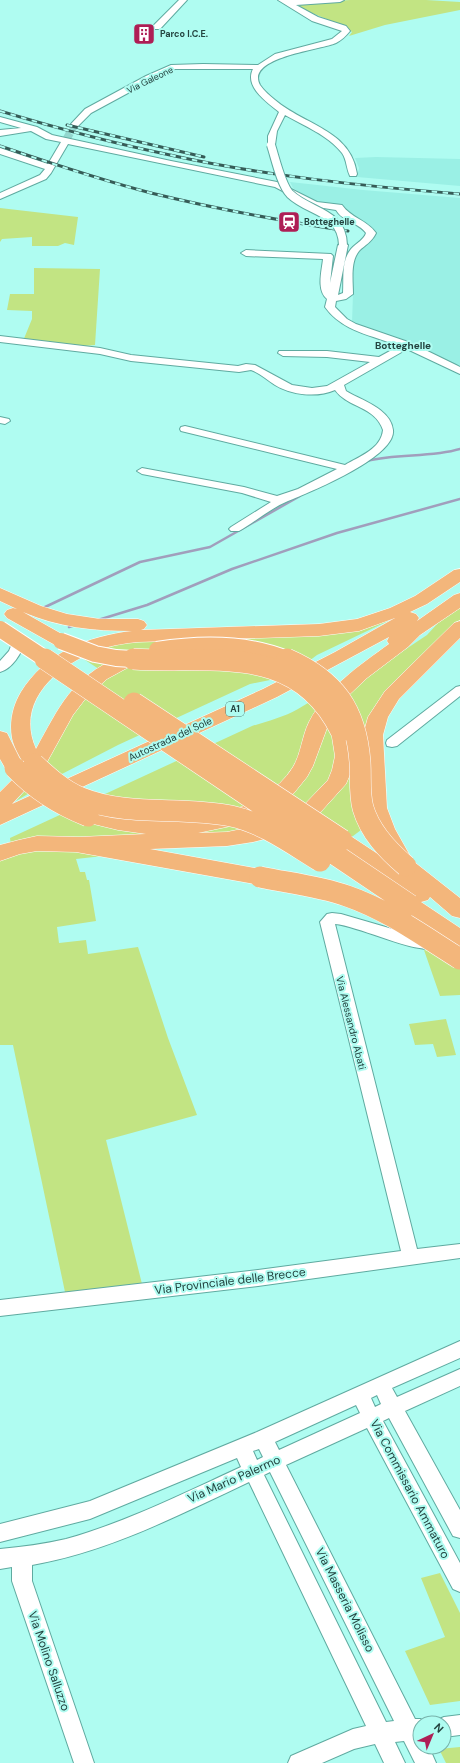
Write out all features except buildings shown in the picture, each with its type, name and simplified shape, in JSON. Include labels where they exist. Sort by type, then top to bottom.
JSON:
[{"type":"highway","points":[[410,905],[360,884],[268,829],[249,822],[210,812],[130,810],[110,807],[71,794],[42,773],[34,764],[25,748],[21,733],[21,714],[26,698],[47,671],[70,655],[110,640],[138,636],[319,630],[359,625],[396,612],[421,600],[460,574]]},
{"type":"highway","name":"Autostrada del Sole","points":[[0,818],[270,693],[342,656],[408,618],[460,580]]},
{"type":"highway","points":[[0,594],[26,608],[53,617],[76,623],[101,626],[357,618],[396,612]]},
{"type":"highway","name":"Autostrada del Sole","points":[[0,834],[282,702],[354,665],[421,627],[460,599]]},
{"type":"highway","points":[[0,608],[61,641],[88,651],[115,658],[142,660],[231,660],[258,665],[291,677],[319,696],[335,715],[341,731],[345,756],[342,770],[336,784],[311,810],[282,828],[227,839],[81,844],[38,843],[12,848],[0,853]]},
{"type":"highway","points":[[0,614],[336,836],[460,920]]},
{"type":"highway","points":[[0,738],[5,751],[15,768],[35,788],[54,802],[88,816],[122,825],[176,828],[226,820],[260,806],[272,799],[291,783],[300,772],[309,755],[317,725],[333,701],[352,680],[390,653],[421,627]]},
{"type":"highway","points":[[406,866],[385,829],[377,808],[373,735],[378,717],[392,695],[460,627]]},
{"type":"highway","points":[[0,630],[460,939]]},
{"type":"highway","points":[[0,803],[15,790],[34,768],[66,709],[88,684],[101,674],[158,650],[182,645],[208,644],[258,650],[281,657],[319,677],[332,688],[342,701],[354,722],[358,742],[363,808],[370,824],[389,852],[460,910]]},
{"type":"highway","points":[[81,844],[334,892],[358,900],[380,910],[460,959]]},
{"type":"street","points":[[157,27],[183,0]]},
{"type":"street","points":[[285,2],[340,0]]},
{"type":"street","points":[[285,2],[307,15],[343,28],[346,31],[339,38],[279,55],[258,67],[254,74],[254,81],[258,89],[283,111],[342,146],[350,159],[353,174]]},
{"type":"street","name":"Via Galeone","points":[[75,124],[88,111],[149,78],[174,67],[258,67]]},
{"type":"street","points":[[283,111],[276,122],[271,137],[271,145],[285,186],[290,194],[342,229],[343,244],[330,307],[339,318],[360,329],[406,345],[458,368]]},
{"type":"street","points":[[276,122],[283,119],[295,118]]},
{"type":"street","points":[[0,119],[33,128],[49,137],[179,166],[277,185],[291,191],[313,204],[339,207],[346,216],[366,226],[371,233],[370,238],[352,254],[348,294],[340,298],[333,298],[328,295],[325,288],[328,256],[246,253]]},
{"type":"street","points":[[0,133],[33,128]]},
{"type":"street","points":[[0,196],[35,181],[47,173],[66,140]]},
{"type":"street","points":[[0,151],[50,168]]},
{"type":"street","points":[[0,340],[100,351],[145,360],[239,369],[244,366],[264,370],[282,385],[306,391],[320,391],[339,384],[406,345]]},
{"type":"street","points":[[283,354],[327,354],[379,360]]},
{"type":"street","points":[[235,529],[283,499],[314,486],[379,449],[387,438],[388,431],[381,417],[372,410],[342,393],[339,389],[339,384]]},
{"type":"street","points":[[185,429],[345,468]]},
{"type":"street","points":[[142,471],[254,492],[270,498],[283,499]]},
{"type":"street","points":[[0,623],[13,632],[19,641],[18,648],[10,660],[0,668]]},
{"type":"street","points":[[392,742],[460,690]]},
{"type":"street","name":"Via Alessandro Abati","points":[[411,1258],[327,922],[332,918],[341,919],[413,941],[449,947],[460,947]]},
{"type":"street","name":"Via Provinciale delle Brecce","points":[[0,1308],[250,1279],[460,1251]]},
{"type":"street","points":[[0,1533],[90,1510],[263,1438],[460,1349]]},
{"type":"street","name":"Via Mario Palermo","points":[[0,1559],[22,1558],[96,1539],[155,1515],[460,1377]]},
{"type":"street","points":[[381,1386],[460,1529]]},
{"type":"street","name":"Via Commissario Ammaturo","points":[[361,1395],[371,1418],[460,1582]]},
{"type":"street","name":"Via Masseria Molisso","points":[[263,1438],[412,1723]]},
{"type":"street","points":[[240,1447],[395,1763]]},
{"type":"street","name":"Via Molino Salluzzo","points":[[22,1558],[22,1581],[84,1763]]},
{"type":"street","points":[[298,1763],[342,1742],[380,1733],[412,1729]]},
{"type":"shaded area","points":[[355,158],[460,159],[460,186],[357,177],[359,168]]},
{"type":"shaded area","points":[[290,182],[460,198],[460,369],[352,323],[354,264],[356,256],[374,239],[374,231],[370,225],[350,216],[344,210],[344,206],[325,205],[314,202],[293,188]]},
{"type":"green space","points":[[350,0],[426,0],[460,2],[460,10],[385,25],[349,36],[352,32],[346,27],[307,11],[298,5],[303,3]]},
{"type":"green space","points":[[0,208],[78,217],[74,245],[65,243],[58,246],[32,246],[32,237],[2,239],[0,242]]},
{"type":"green space","points":[[34,268],[100,269],[95,345],[84,346],[82,348],[23,341],[32,319],[32,311],[7,310],[10,294],[34,294]]},
{"type":"green space","points":[[460,607],[460,620],[380,702],[371,720],[368,735],[371,790],[373,811],[377,818],[349,839],[303,808],[272,825],[248,833],[221,836],[41,839],[26,841],[11,846],[10,838],[252,726],[293,712],[343,680],[327,699],[315,718],[302,756],[295,770],[282,785],[249,807],[209,820],[169,825],[120,820],[90,813],[82,819],[102,825],[136,831],[166,832],[202,829],[227,824],[252,815],[286,796],[301,781],[312,765],[326,722],[347,694],[364,677],[427,635],[438,623]]},
{"type":"green space","points":[[388,621],[317,655],[309,661],[275,679],[250,684],[118,745],[58,776],[16,801],[35,779],[54,744],[84,698],[108,675],[79,656],[119,642]]},
{"type":"green space","points":[[65,848],[103,856],[76,859],[80,872],[85,872],[87,880],[89,880],[96,921],[57,927],[59,943],[86,940],[88,954],[138,947],[168,1038],[197,1115],[106,1140],[142,1284],[65,1292],[13,1045],[0,1045],[0,857],[26,850]]},
{"type":"green space","points":[[424,950],[431,951],[460,965],[460,995],[440,996]]},
{"type":"green space","points":[[446,1019],[456,1055],[437,1057],[433,1044],[415,1045],[409,1024]]},
{"type":"green space","points":[[440,1573],[460,1613],[460,1701],[430,1705],[405,1651],[445,1637],[421,1578]]},
{"type":"green space","points":[[460,1747],[460,1763],[446,1763],[442,1755],[452,1755],[452,1748]]},
{"type":"waterway","points":[[367,461],[390,457],[437,454],[460,449]]},
{"type":"waterway","points":[[43,608],[140,562],[210,547],[300,496]]},
{"type":"waterway","points":[[98,620],[147,605],[232,569],[337,533],[460,499]]},
{"type":"waterway","points":[[69,627],[75,625]]},
{"type":"tunnel","points":[[66,140],[75,124]]},
{"type":"railway","points":[[0,111],[105,140],[242,169],[314,179],[460,194]]},
{"type":"railway","points":[[67,125],[204,157]]},
{"type":"railway","points":[[0,146],[94,177],[151,193],[249,214],[348,231]]},
{"type":"place","name":"Parco I.C.E.","points":[[144,34]]},
{"type":"place","name":"Botteghelle","points":[[289,222]]},
{"type":"district","name":"Botteghelle","points":[[403,345]]}]
